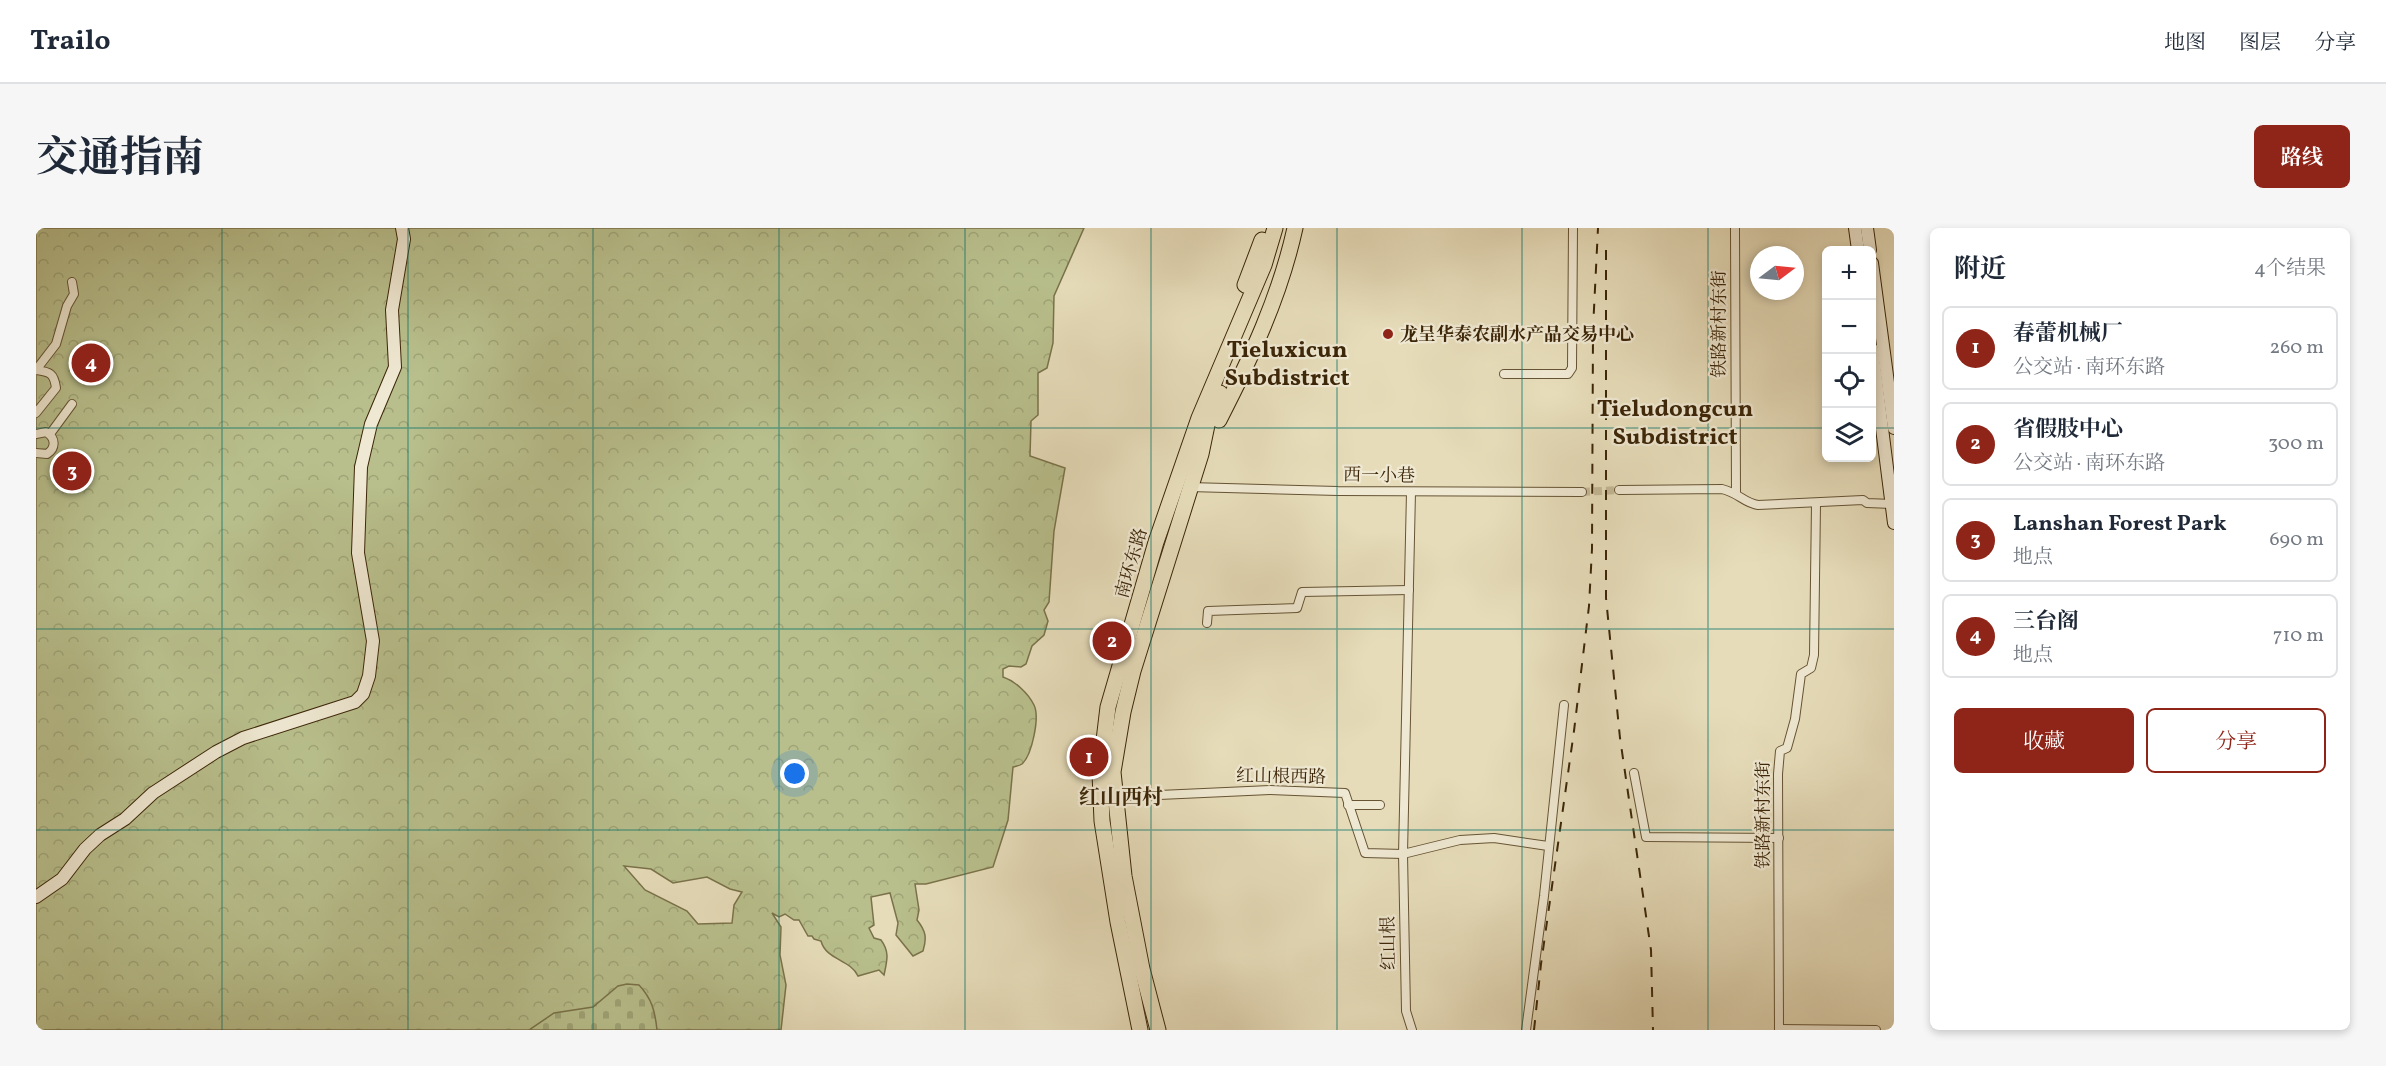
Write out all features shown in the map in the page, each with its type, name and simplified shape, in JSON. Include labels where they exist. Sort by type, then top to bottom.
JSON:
[{"type":"highway","points":[[1195,451],[1188,420],[1235,310],[1266,228]]},
{"type":"highway","name":"南环东路","points":[[1158,1030],[1142,969],[1124,876],[1113,772],[1123,712],[1183,486],[1203,421],[1264,265],[1275,228]]},
{"type":"highway","name":"南环东路","points":[[1203,421],[1271,269],[1284,228]]},
{"type":"highway","points":[[1195,451],[1254,352],[1263,323],[1279,287],[1295,228]]},
{"type":"highway","name":"南环东路","points":[[1140,1030],[1109,871],[1102,821],[1100,774],[1108,707],[1119,666],[1156,542],[1183,486]]},
{"type":"main road","points":[[36,897],[62,879],[85,849],[100,835],[125,819],[153,793],[216,752],[243,738],[355,702],[363,694],[369,676],[373,641],[358,553],[361,467],[371,424],[395,367],[392,310],[404,239],[402,228]]},
{"type":"main road","points":[[1855,228],[1857,246]]},
{"type":"main road","points":[[1867,228],[1869,246]]},
{"type":"main road","points":[[1876,297],[1889,411],[1894,523]]},
{"type":"main road","points":[[1873,354],[1894,428]]},
{"type":"street","points":[[1504,374],[1568,374],[1572,368],[1573,228]]},
{"type":"street","name":"铁路新村东街","points":[[1735,228],[1736,492]]},
{"type":"street","points":[[36,413],[56,388],[54,376],[50,372],[36,370],[56,344],[67,306],[74,294],[72,282]]},
{"type":"street","points":[[50,434],[72,404]]},
{"type":"street","points":[[36,434],[42,432],[50,434],[54,440],[52,450],[43,455],[36,453]]},
{"type":"street","name":"西一小巷","points":[[1183,486],[1411,492],[1582,492]]},
{"type":"street","points":[[1618,490],[1722,489],[1736,492],[1750,504],[1758,505],[1863,500],[1867,503],[1892,504]]},
{"type":"street","name":"红山根","points":[[1411,492],[1403,854],[1406,1011],[1412,1030]]},
{"type":"street","name":"铁路新村东街","points":[[1779,1029],[1780,751],[1787,748],[1791,738],[1801,674],[1811,668],[1814,655],[1816,504]]},
{"type":"street","points":[[1207,623],[1208,611],[1297,608],[1302,592],[1409,590]]},
{"type":"street","points":[[1526,1030],[1544,896],[1564,705]]},
{"type":"street","points":[[1634,773],[1646,837],[1779,838]]},
{"type":"street","name":"红山根西路","points":[[1115,797],[1270,790],[1345,793],[1348,805]]},
{"type":"street","points":[[1380,805],[1348,805],[1365,853],[1403,854],[1460,840],[1494,838],[1548,846]]},
{"type":"street","points":[[1779,1029],[1876,1030]]},
{"type":"green space","points":[[36,228],[1084,228],[1054,296],[1053,343],[1047,368],[1038,373],[1038,415],[1031,421],[1030,456],[1065,468],[1054,531],[1049,602],[1044,610],[1048,621],[1044,635],[1032,646],[1026,664],[1021,667],[1009,666],[1003,669],[1003,677],[1021,688],[1034,705],[1036,718],[1034,736],[1026,759],[1022,764],[1013,767],[1008,820],[993,867],[926,884],[915,884],[919,910],[917,920],[925,935],[923,951],[913,956],[896,935],[898,923],[890,893],[871,897],[874,925],[869,928],[874,938],[881,940],[886,949],[887,961],[884,975],[879,970],[858,976],[850,966],[828,952],[821,941],[808,936],[799,920],[794,920],[785,914],[779,917],[772,913],[781,927],[780,955],[786,985],[781,1030],[36,1030]],"holes":[[[624,866],[651,869],[673,883],[707,877],[730,889],[742,892],[734,905],[732,923],[698,924],[687,911],[645,890]]]},
{"type":"green space","points":[[639,985],[647,995],[654,1011],[657,1030],[529,1030],[554,1013],[593,1007],[618,986]]},
{"type":"tunnel","points":[[1582,492],[1619,490]]},
{"type":"railway","points":[[1534,1030],[1589,606],[1592,549],[1593,329],[1598,228]]},
{"type":"railway","points":[[1606,250],[1606,598],[1620,738],[1651,950],[1653,1030]]},
{"type":"place","name":"龙呈华泰农副水产品交易中心","points":[[1388,334]]},
{"type":"place","name":"三台阁","points":[[91,363]]},
{"type":"place","name":"Lanshan Forest Park","points":[[72,471]]},
{"type":"place","name":"省假肢中心","points":[[1112,641]]},
{"type":"place","name":"春蕾机械厂","points":[[1089,757]]},
{"type":"district","name":"Tieluxicun Subdistrict","points":[[1287,363]]},
{"type":"district","name":"Tieludongcun Subdistrict","points":[[1675,422]]},
{"type":"district","name":"红山西村","points":[[1121,797]]}]
